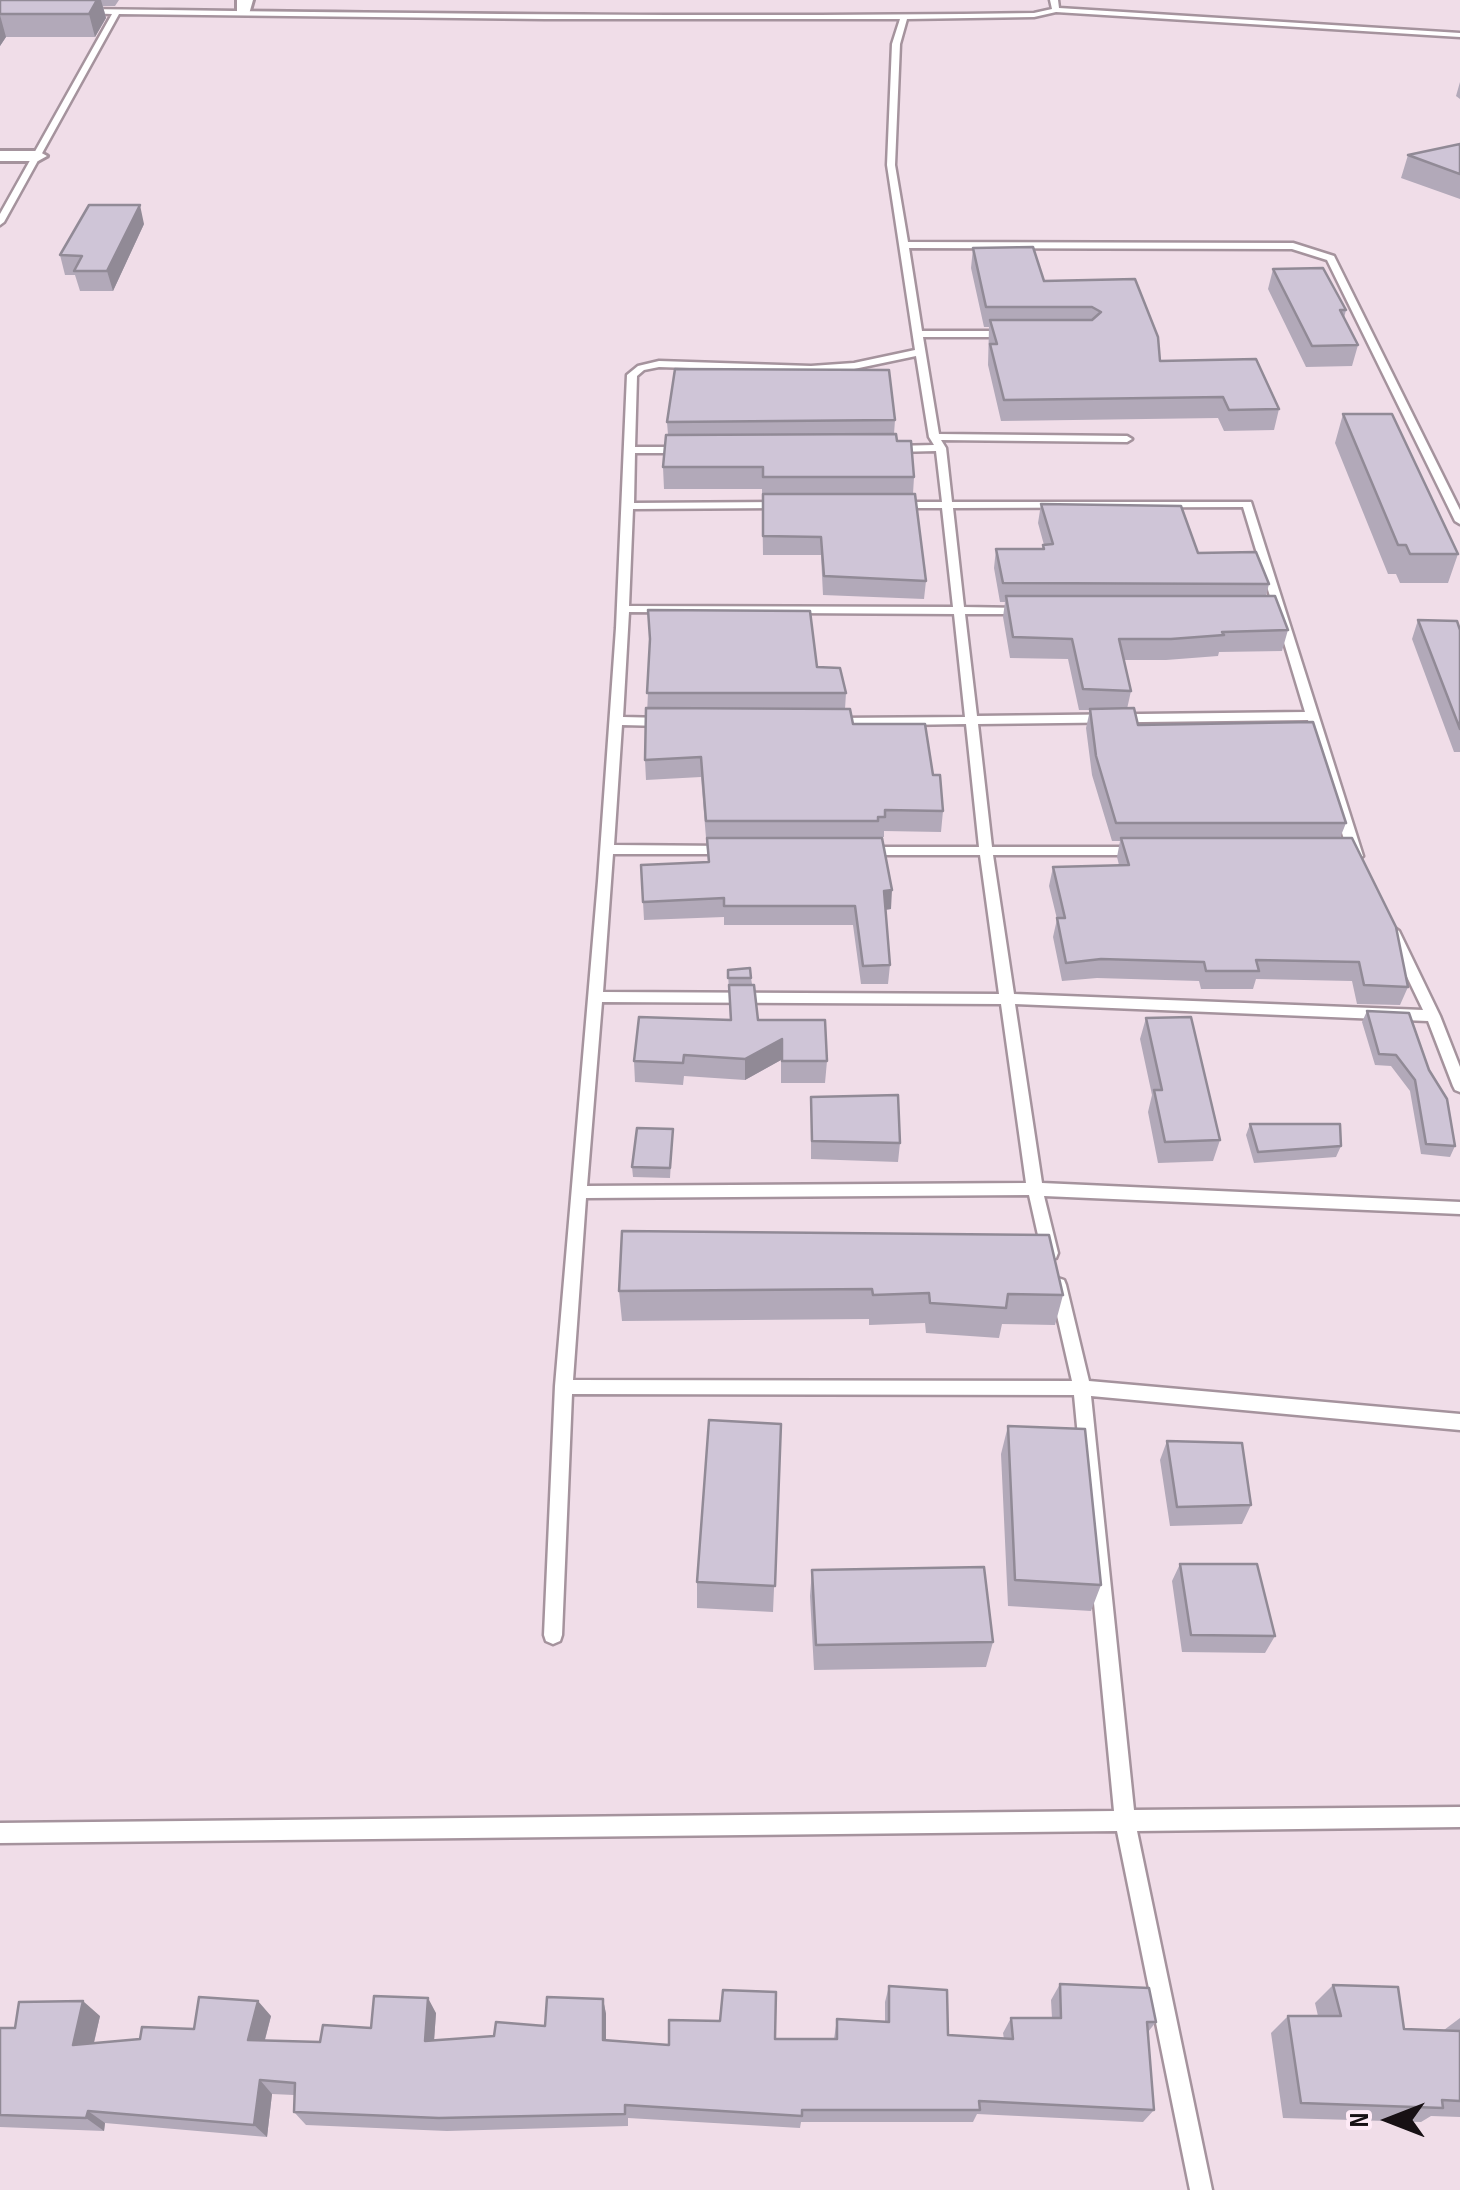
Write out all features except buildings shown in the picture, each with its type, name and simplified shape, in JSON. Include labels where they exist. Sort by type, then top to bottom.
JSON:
[{"type":"street","points":[[0,156],[38,156]]},
{"type":"lane","points":[[1054,0],[1056,10]]},
{"type":"lane","points":[[78,10],[244,6],[545,17],[904,17],[1034,15],[1056,10],[1460,35]]},
{"type":"lane","points":[[0,222],[117,10]]},
{"type":"lane","points":[[904,17],[896,44],[890,165],[938,443],[986,852],[1035,1189],[1082,1388],[1125,1820],[1201,2190]]},
{"type":"lane","points":[[903,245],[1293,246],[1331,258],[1460,521]]},
{"type":"lane","points":[[919,334],[1013,334]]},
{"type":"lane","points":[[553,1635],[564,1386],[617,722],[630,506],[632,375],[658,364],[811,369],[854,366],[920,352]]},
{"type":"lane","points":[[883,449],[938,443],[1127,439]]},
{"type":"lane","points":[[630,450],[689,450]]},
{"type":"lane","points":[[886,505],[1247,504],[1360,866]]},
{"type":"lane","points":[[630,506],[787,505]]},
{"type":"lane","points":[[624,609],[1040,611]]},
{"type":"lane","points":[[1260,610],[1280,610]]},
{"type":"lane","points":[[814,722],[1313,716]]},
{"type":"lane","points":[[617,722],[676,722]]},
{"type":"lane","points":[[606,849],[746,850]]},
{"type":"lane","points":[[1333,849],[1352,849]]},
{"type":"lane","points":[[846,851],[1160,850]]},
{"type":"lane","points":[[1385,916],[1434,1016],[1460,1086]]},
{"type":"lane","points":[[597,997],[1010,998],[1434,1016]]},
{"type":"lane","points":[[582,1192],[1035,1189],[1460,1208]]},
{"type":"lane","points":[[564,1386],[1082,1388],[1460,1422]]},
{"type":"lane","points":[[0,1833],[1460,1817]]}]
